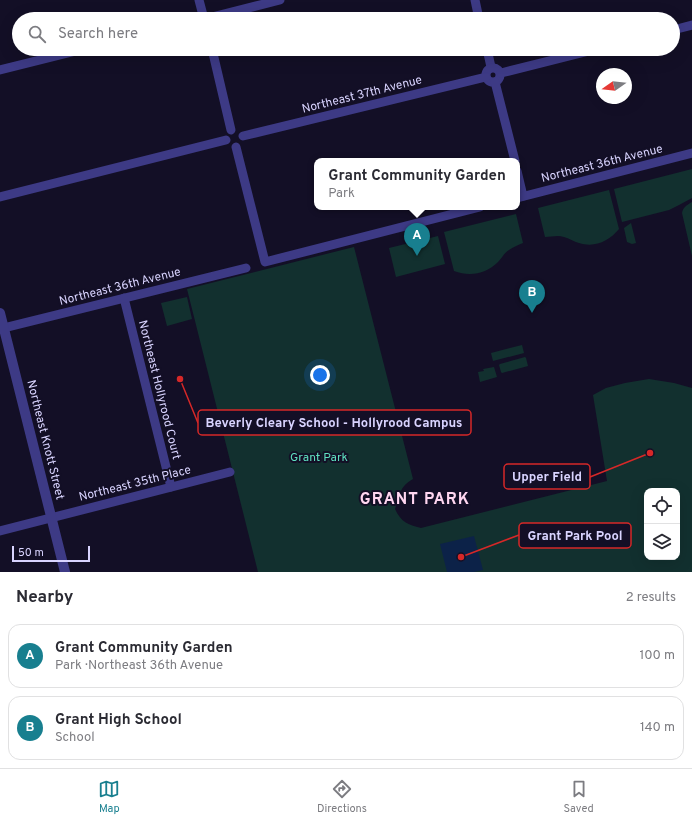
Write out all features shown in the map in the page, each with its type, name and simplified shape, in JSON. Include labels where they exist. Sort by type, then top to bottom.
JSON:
[{"type":"street","points":[[199,0],[202,12]]},
{"type":"street","points":[[232,12],[280,0]]},
{"type":"street","points":[[475,0],[478,12]]},
{"type":"street","points":[[680,28],[692,25]]},
{"type":"street","points":[[0,70],[56,56]]},
{"type":"street","points":[[214,56],[232,130]]},
{"type":"street","points":[[488,56],[491,68]]},
{"type":"street","points":[[500,73],[569,56]]},
{"type":"street","points":[[491,68],[497,68],[500,73],[500,78],[495,82],[489,81],[486,77],[486,72],[491,68]]},
{"type":"street","name":"Northeast 37th Avenue","points":[[243,136],[486,77]]},
{"type":"street","points":[[495,82],[514,158]]},
{"type":"street","points":[[232,130],[238,130],[243,136],[241,143],[236,147],[230,146],[226,140],[226,134],[232,130]]},
{"type":"street","points":[[0,197],[226,140]]},
{"type":"street","points":[[236,147],[265,262],[468,210]]},
{"type":"street","name":"Northeast 36th Avenue","points":[[520,197],[692,153]]},
{"type":"street","name":"Northeast 36th Avenue","points":[[2,328],[246,268]]},
{"type":"street","name":"Northeast Hollyrood Court","points":[[124,298],[171,487]]},
{"type":"street","name":"Northeast Knott Street","points":[[0,313],[2,328],[65,572]]},
{"type":"street","name":"Northeast 35th Place","points":[[0,530],[230,472]]},
{"type":"green space","points":[[692,169],[692,198],[669,210],[622,222],[614,189]]},
{"type":"green space","points":[[609,190],[619,229],[611,237],[591,245],[577,242],[562,236],[545,237],[538,208]]},
{"type":"green space","points":[[692,202],[692,256],[682,213],[684,208]]},
{"type":"green space","points":[[516,214],[523,243],[507,251],[498,262],[483,272],[466,274],[454,271],[444,232]]},
{"type":"green space","points":[[631,223],[636,243],[632,244],[627,242],[624,228]]},
{"type":"green space","points":[[438,236],[445,264],[396,277],[389,248]]},
{"type":"green space","name":"Grant Park","points":[[354,247],[413,479],[402,488],[395,509],[402,520],[412,526],[421,528],[607,481],[593,395],[606,388],[649,379],[674,383],[692,388],[692,572],[258,572],[187,289]]},
{"type":"green space","points":[[187,297],[192,319],[167,326],[161,303]]},
{"type":"green space","points":[[522,345],[524,353],[493,361],[491,353]]},
{"type":"green space","points":[[525,357],[528,366],[501,372],[500,364]]},
{"type":"green space","points":[[494,367],[497,377],[480,382],[478,372],[484,371],[483,369]]},
{"type":"water","points":[[474,536],[483,570],[474,572],[447,572],[440,544]]},
{"type":"place","name":"Grant Community Garden","points":[[417,256]]},
{"type":"place","name":"Grant High School","points":[[532,313]]},
{"type":"place","name":"Beverly Cleary School - Hollyrood Campus","points":[[180,379]]},
{"type":"place","name":"Upper Field","points":[[650,453]]},
{"type":"place","name":"Grant Park Pool","points":[[461,557]]},
{"type":"district","name":"GRANT PARK","points":[[415,500]]}]
